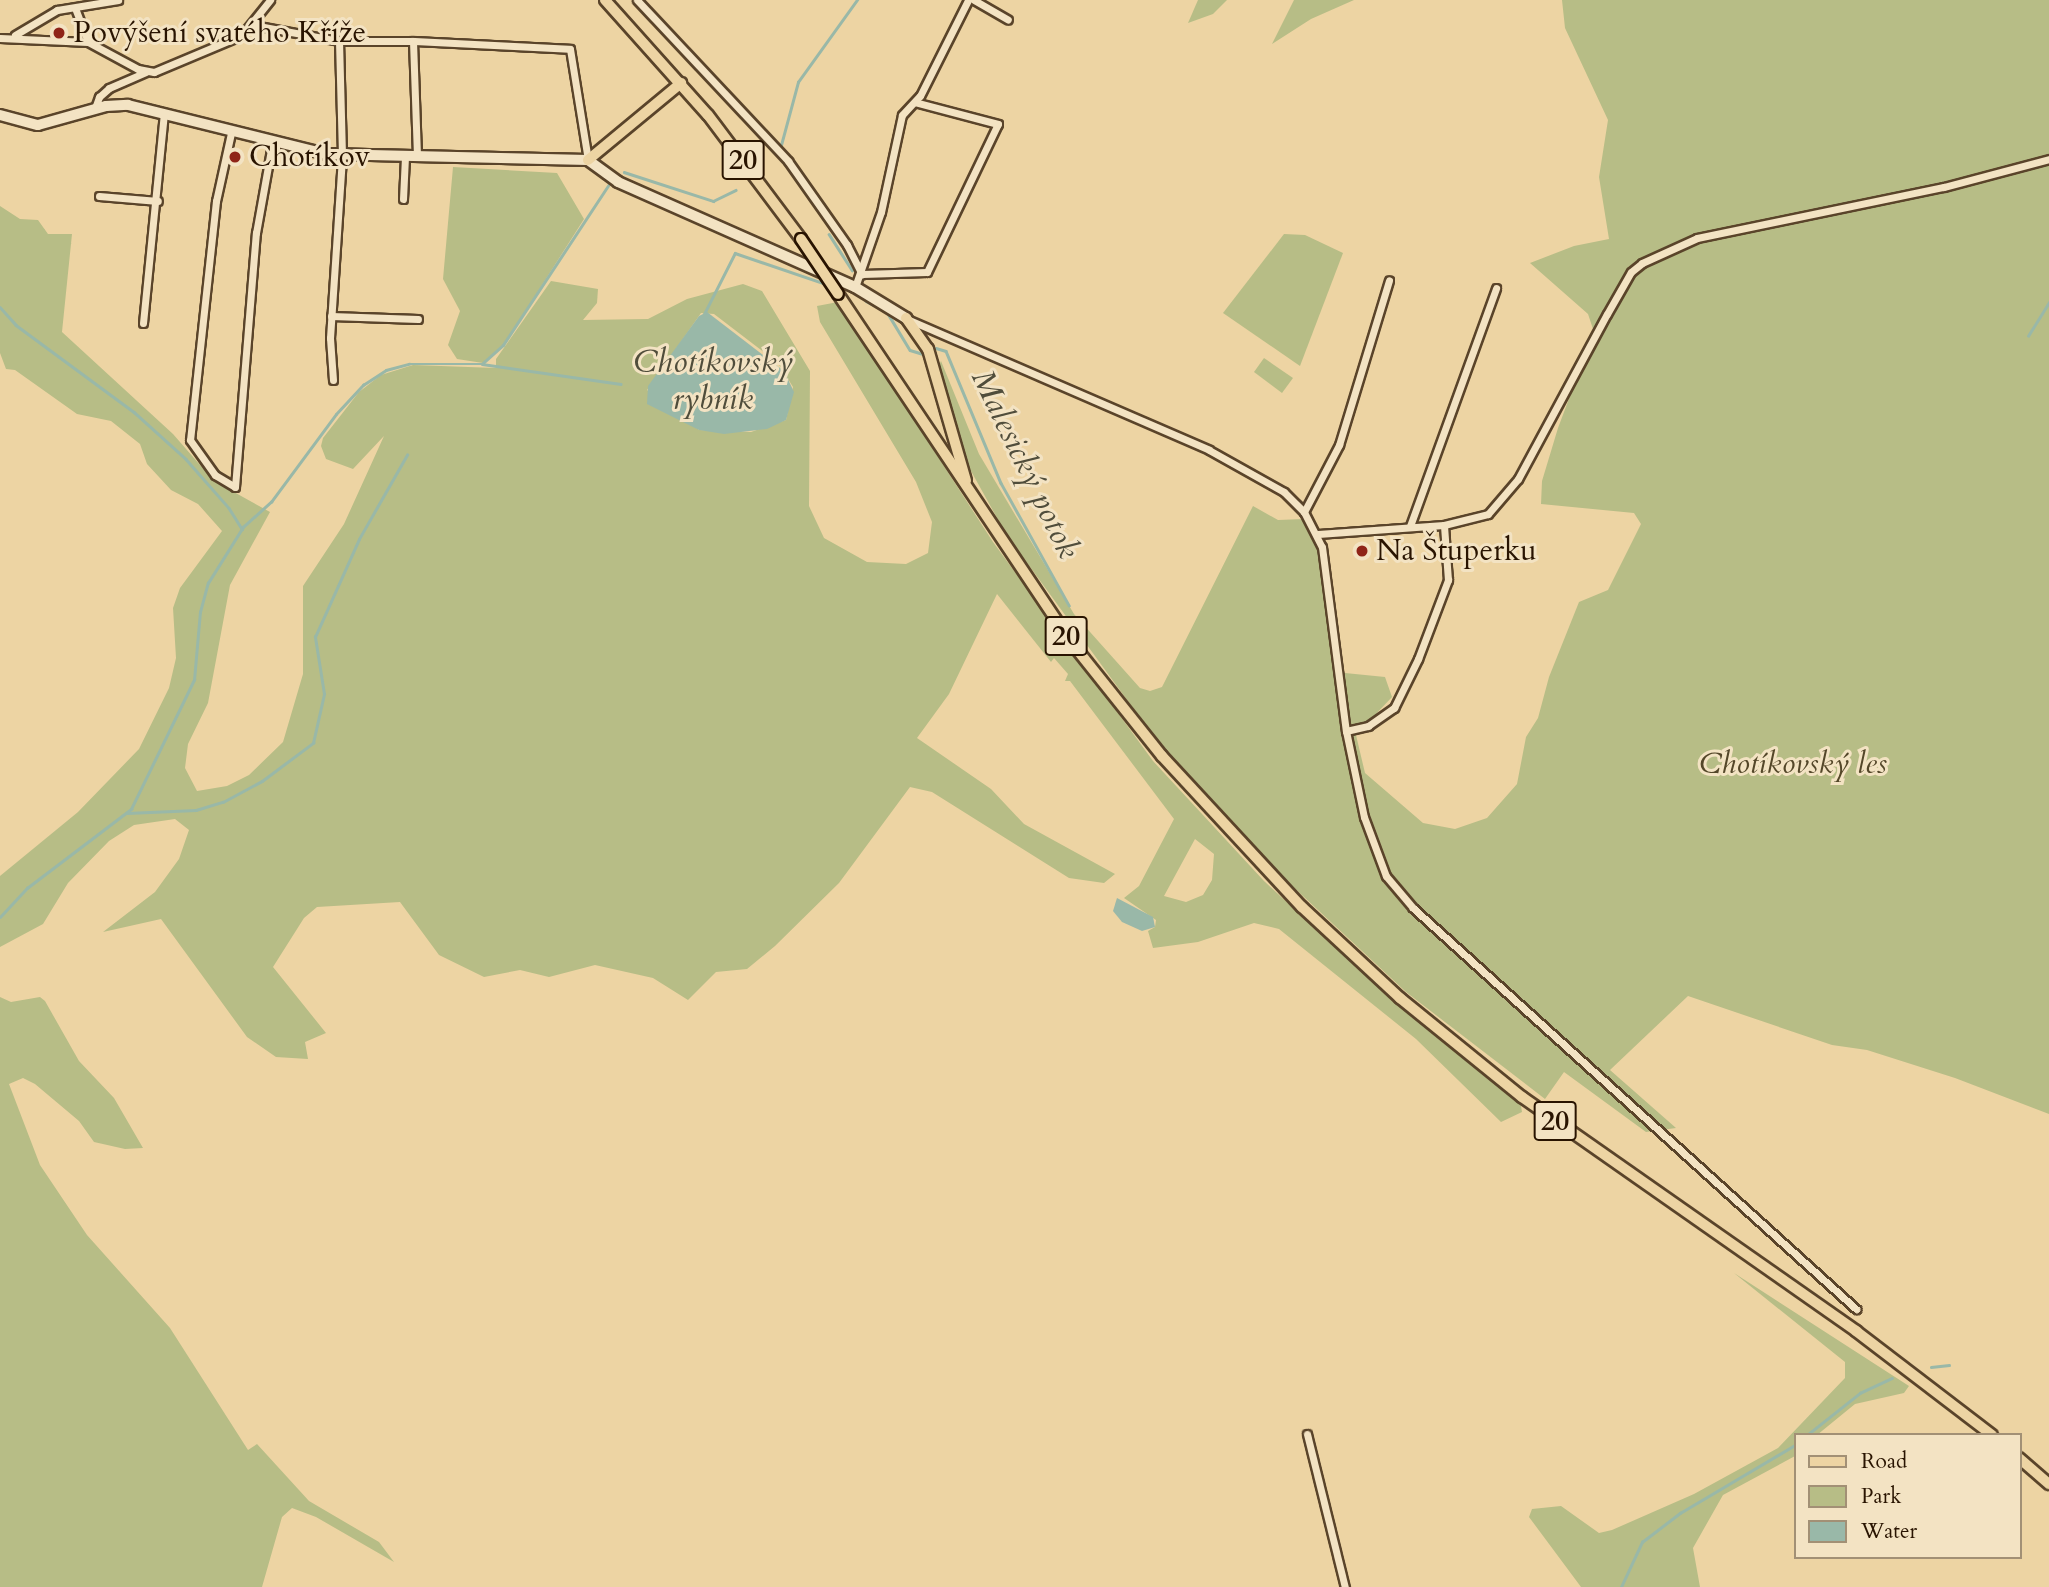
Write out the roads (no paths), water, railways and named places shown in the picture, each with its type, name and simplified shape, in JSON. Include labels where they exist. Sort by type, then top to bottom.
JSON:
[{"type":"main road","name":"20","points":[[605,0],[681,83],[801,239],[978,509],[1071,642],[1162,756],[1334,938],[1530,1104],[1856,1331],[1989,1433]]},
{"type":"main road","points":[[588,160],[681,83]]},
{"type":"main road","points":[[906,318],[928,349],[954,448],[978,509]]},
{"type":"main road","points":[[2021,1460],[2049,1484]]},
{"type":"street","points":[[15,36],[44,16],[118,0]]},
{"type":"street","points":[[95,108],[99,97],[109,88],[147,72],[191,59],[253,25],[270,0]]},
{"type":"street","points":[[637,0],[788,161],[847,245],[862,274]]},
{"type":"street","points":[[855,287],[862,274],[902,115],[915,102],[968,0]]},
{"type":"street","points":[[974,0],[1008,20]]},
{"type":"street","points":[[75,8],[88,41]]},
{"type":"street","points":[[253,25],[339,41],[413,41],[570,49],[588,160]]},
{"type":"street","points":[[0,38],[15,36],[73,44],[88,41],[147,72]]},
{"type":"street","points":[[333,380],[331,316],[342,155],[339,41]]},
{"type":"street","points":[[413,41],[417,156]]},
{"type":"street","points":[[862,274],[927,272],[998,124],[915,102]]},
{"type":"street","points":[[0,115],[38,125],[95,108],[128,106],[272,144],[342,155],[588,160],[618,182],[855,287],[906,318],[1209,450],[1284,492],[1304,512],[1318,534],[1346,731],[1370,841],[1396,890],[1856,1309]]},
{"type":"street","points":[[143,323],[158,201],[164,114]]},
{"type":"street","points":[[231,132],[216,201],[190,440],[215,475],[235,486],[256,233],[272,144]]},
{"type":"street","points":[[402,200],[405,156]]},
{"type":"street","points":[[1318,534],[1444,525],[1488,514],[1518,480],[1631,272],[1642,263],[1697,238],[1944,187],[2049,159]]},
{"type":"street","points":[[99,195],[158,201]]},
{"type":"street","points":[[1304,512],[1339,444],[1389,280]]},
{"type":"street","points":[[1410,526],[1496,288]]},
{"type":"street","points":[[331,316],[418,319]]},
{"type":"street","points":[[1346,731],[1368,726],[1394,708],[1418,659],[1446,587],[1444,525]]},
{"type":"street","points":[[1307,1434],[1345,1587]]},
{"type":"water","name":"Chotíkovský rybník","points":[[707,312],[784,371],[794,392],[786,420],[767,429],[724,434],[699,430],[647,404],[648,386],[699,316]]},
{"type":"water","points":[[1117,898],[1153,917],[1155,927],[1142,931],[1122,922],[1113,911]]},
{"type":"waterway","points":[[781,145],[798,82],[857,0]]},
{"type":"waterway","points":[[624,172],[713,201],[736,190]]},
{"type":"waterway","points":[[483,363],[503,345],[608,186]]},
{"type":"waterway","points":[[829,234],[852,270]]},
{"type":"waterway","name":"Malesický potok","points":[[704,314],[735,253],[826,284]]},
{"type":"waterway","name":"Malesický potok","points":[[866,301],[887,312],[910,350],[923,354]]},
{"type":"waterway","points":[[2028,336],[2049,302]]},
{"type":"waterway","points":[[0,307],[16,325],[134,412],[186,459],[229,508],[242,529]]},
{"type":"waterway","name":"Malesický potok","points":[[936,348],[946,351],[1001,483],[1069,605]]},
{"type":"waterway","points":[[0,917],[27,888],[131,809],[194,680],[200,612],[208,583],[243,527],[271,502],[336,414],[363,385],[386,370],[409,364],[482,364],[621,384]]},
{"type":"waterway","points":[[127,813],[196,810],[223,802],[262,781],[313,743],[324,694],[315,637],[359,539],[407,455]]},
{"type":"waterway","points":[[1931,1367],[1949,1365]]},
{"type":"waterway","points":[[1810,1433],[1860,1393],[1892,1378]]},
{"type":"waterway","points":[[1621,1587],[1642,1542],[1680,1513],[1794,1446]]},
{"type":"place","name":"Povýšení svatého Kříže","points":[[59,33]]},
{"type":"place","name":"Chotíkov","points":[[235,157]]},
{"type":"place","name":"Na Štuperku","points":[[1362,551]]},
{"type":"park label","name":"Chotíkovský les","points":[[1793,764]]}]
